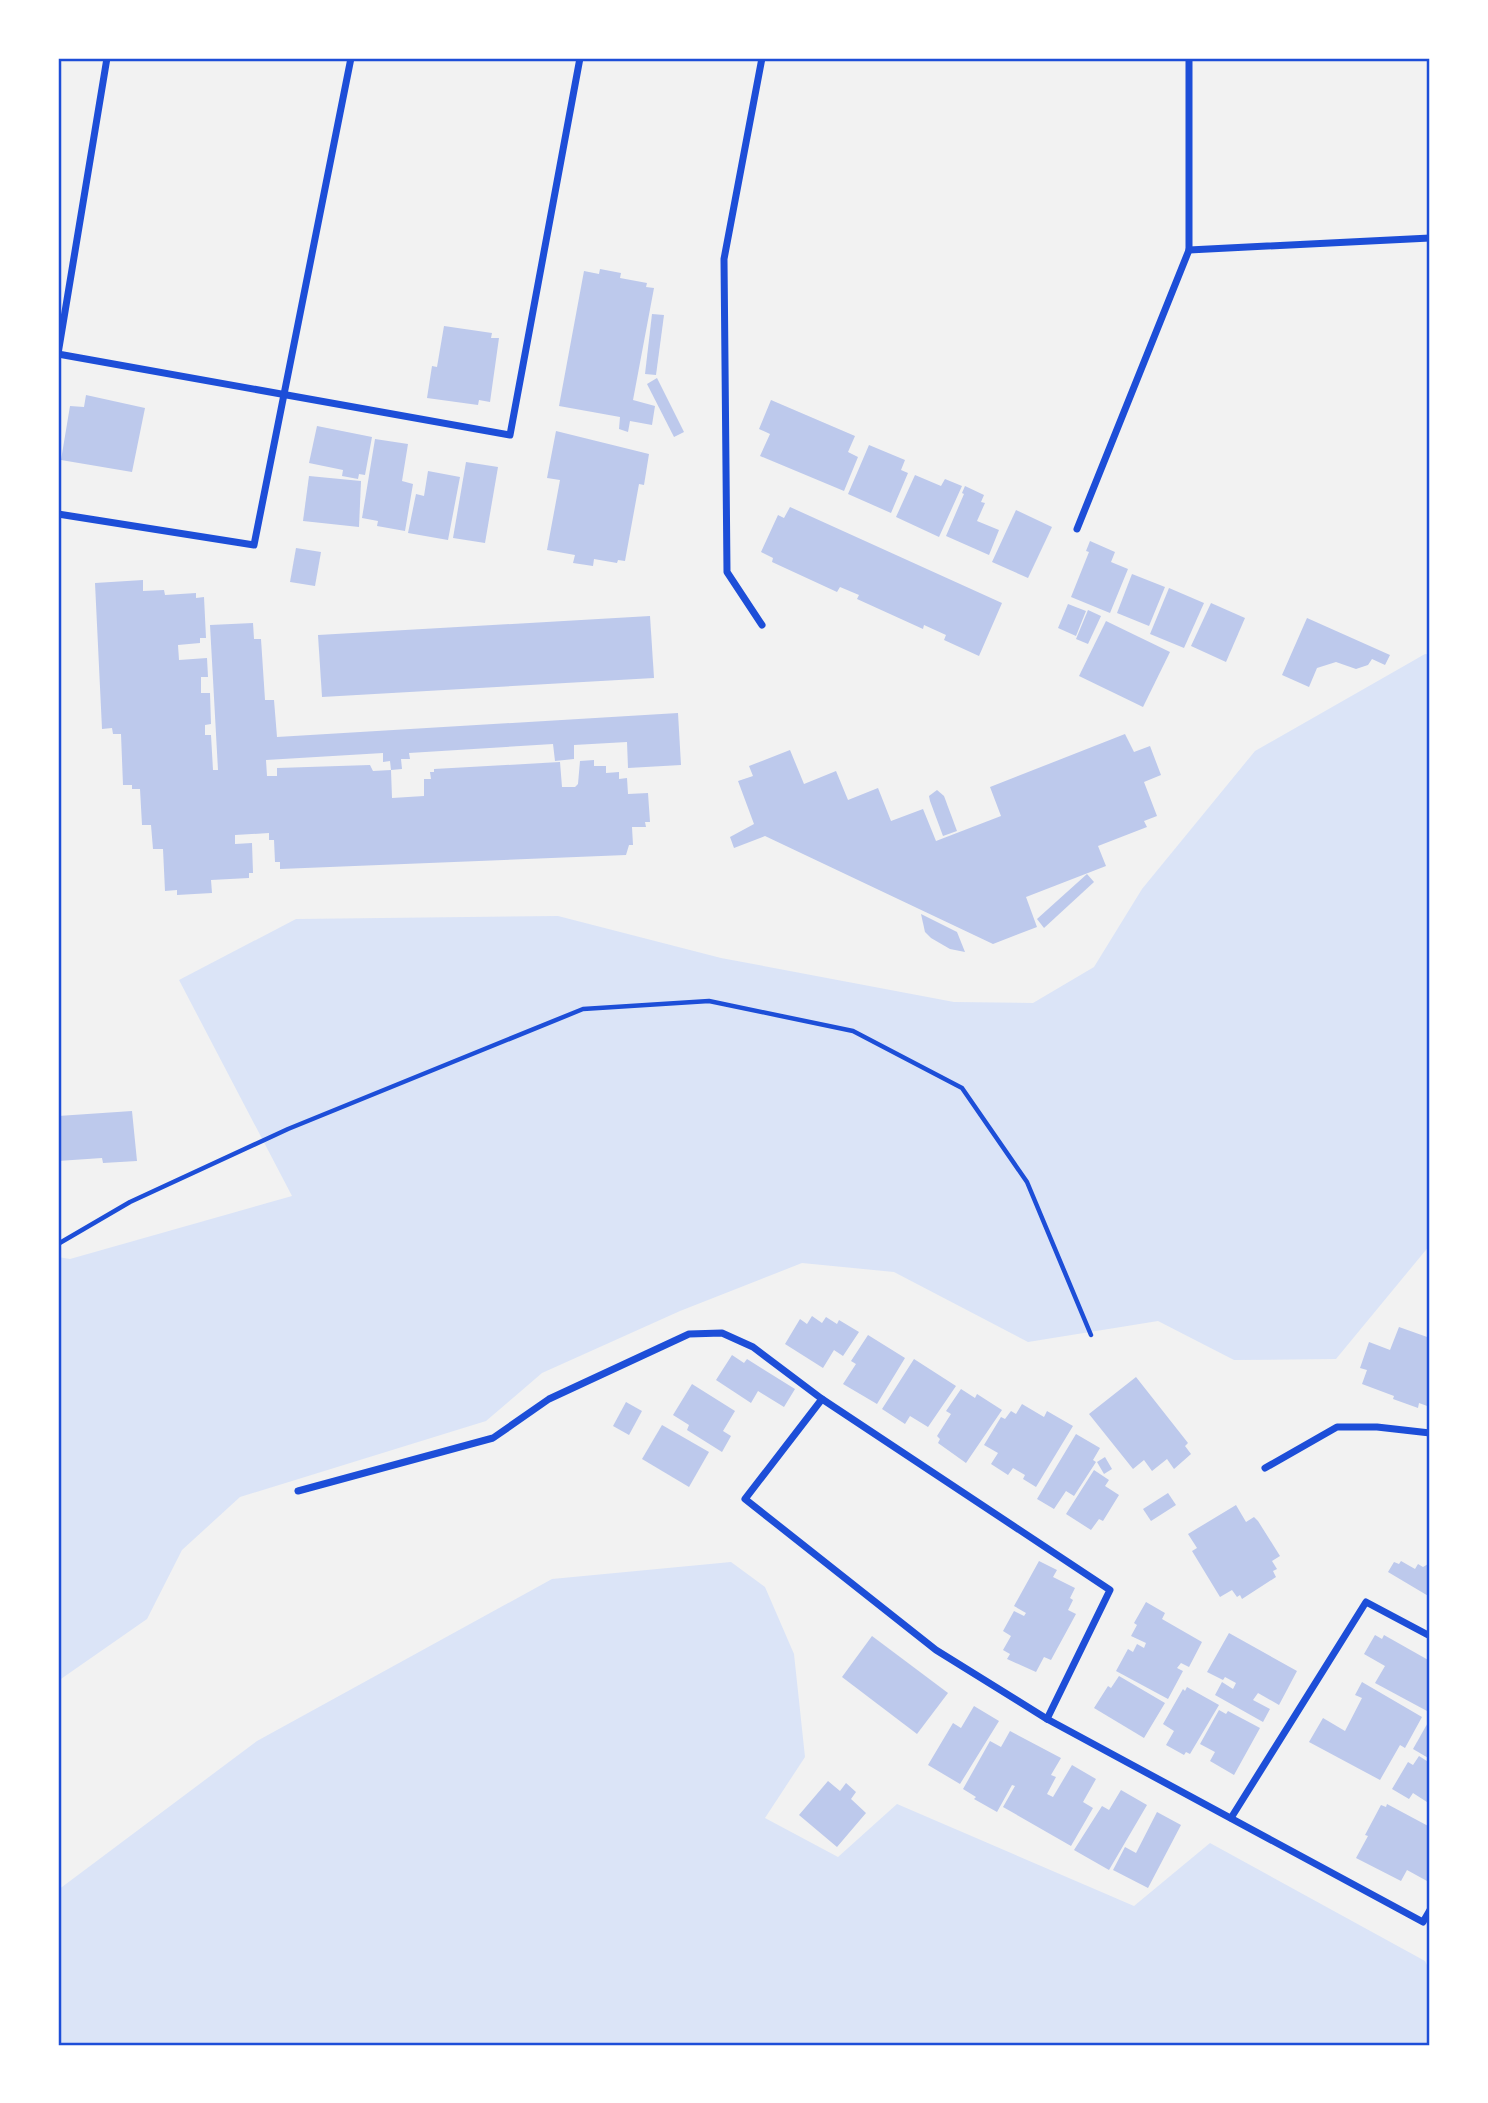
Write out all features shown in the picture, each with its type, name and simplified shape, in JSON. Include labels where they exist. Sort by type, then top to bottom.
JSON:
[{"type":"street","points":[[107,58],[58,354],[510,435],[580,58]]},
{"type":"street","points":[[58,514],[254,545],[351,58]]},
{"type":"street","points":[[762,58],[724,259],[727,572],[762,625]]},
{"type":"street","points":[[1077,529],[1189,250],[1189,58]]},
{"type":"street","points":[[1189,250],[1430,238]]},
{"type":"street","points":[[298,1491],[493,1438],[549,1399],[689,1334],[722,1333],[753,1347],[822,1399],[1110,1590],[1047,1719]]},
{"type":"street","points":[[822,1399],[745,1499],[936,1650],[1047,1719],[1430,1927]]},
{"type":"street","points":[[1265,1468],[1337,1427],[1377,1427],[1430,1433]]},
{"type":"street","points":[[1231,1818],[1366,1602],[1430,1636]]},
{"type":"street","points":[[1423,1922],[1430,1910]]},
{"type":"path","points":[[58,1244],[130,1202],[288,1129],[583,1009],[709,1001],[853,1031],[962,1088],[1027,1182],[1091,1335]]},
{"type":"shaded area","points":[[1425,654],[1430,655],[1430,1245],[1336,1359],[1234,1360],[1158,1321],[1028,1342],[894,1272],[802,1263],[680,1311],[542,1373],[486,1421],[240,1497],[182,1550],[147,1619],[58,1681],[58,1257],[70,1259],[292,1196],[179,980],[296,919],[558,916],[721,958],[954,1002],[1033,1003],[1094,967],[1142,889],[1255,751]]},
{"type":"shaded area","points":[[731,1562],[765,1587],[794,1654],[805,1757],[765,1818],[838,1857],[897,1804],[1134,1906],[1210,1843],[1425,1961],[1430,1971],[1430,2045],[58,2045],[58,1890],[257,1741],[552,1579]]},
{"type":"building","points":[[600,269],[621,273],[620,278],[647,283],[646,287],[654,288],[633,400],[655,406],[652,425],[630,421],[628,432],[619,429],[620,417],[559,406],[584,271],[599,274]]},
{"type":"building","points":[[652,314],[664,315],[656,375],[645,374]]},
{"type":"building","points":[[444,326],[492,333],[491,338],[499,338],[490,402],[479,400],[478,405],[427,398],[432,366],[437,367]]},
{"type":"building","points":[[657,378],[684,432],[674,437],[647,384]]},
{"type":"building","points":[[86,395],[145,408],[132,472],[61,460],[70,406],[84,407]]},
{"type":"building","points":[[771,400],[855,436],[848,452],[858,457],[844,491],[760,456],[770,434],[759,429]]},
{"type":"building","points":[[317,426],[372,437],[365,475],[359,474],[358,479],[342,476],[343,470],[309,463]]},
{"type":"building","points":[[556,431],[649,454],[644,485],[639,484],[625,561],[618,560],[617,563],[594,559],[593,566],[573,563],[575,555],[547,550],[560,480],[547,478]]},
{"type":"building","points":[[375,439],[408,444],[402,481],[413,484],[405,531],[377,526],[378,521],[362,518]]},
{"type":"building","points":[[869,445],[905,460],[901,470],[908,473],[891,513],[848,494]]},
{"type":"building","points":[[466,462],[498,467],[485,543],[453,538]]},
{"type":"building","points":[[428,471],[460,477],[448,540],[408,533],[416,494],[424,496]]},
{"type":"building","points":[[915,475],[941,486],[945,479],[962,486],[939,537],[896,517]]},
{"type":"building","points":[[309,476],[361,481],[359,527],[303,521]]},
{"type":"building","points":[[965,486],[984,495],[981,502],[985,503],[977,521],[999,530],[989,555],[946,536]]},
{"type":"building","points":[[790,507],[1002,603],[979,656],[944,640],[946,635],[924,625],[923,629],[857,599],[859,595],[840,587],[837,592],[772,562],[773,558],[761,552],[778,515],[784,518]]},
{"type":"building","points":[[1016,510],[1052,527],[1028,578],[992,562]]},
{"type":"building","points":[[1090,541],[1115,552],[1111,562],[1128,569],[1110,613],[1071,597],[1089,552],[1086,551]]},
{"type":"building","points":[[296,548],[321,552],[315,586],[290,582]]},
{"type":"building","points":[[1132,574],[1165,587],[1149,626],[1117,613]]},
{"type":"building","points":[[143,580],[143,591],[164,590],[165,595],[196,593],[196,598],[204,597],[206,638],[200,638],[200,643],[178,645],[179,660],[207,658],[208,677],[201,677],[201,693],[210,693],[211,724],[205,725],[205,735],[211,735],[213,770],[218,770],[210,625],[253,623],[254,639],[261,639],[265,700],[274,700],[277,737],[678,713],[681,765],[628,768],[627,742],[574,745],[574,759],[555,761],[553,744],[409,753],[410,759],[401,759],[402,769],[391,770],[392,798],[424,796],[424,779],[431,779],[430,772],[434,772],[434,769],[560,762],[562,787],[575,787],[578,784],[580,761],[594,760],[594,766],[606,766],[606,773],[619,772],[619,779],[627,778],[628,794],[648,793],[650,822],[645,822],[646,827],[632,827],[633,845],[629,845],[626,855],[280,869],[280,862],[275,862],[274,840],[269,840],[269,833],[235,835],[235,844],[252,843],[253,873],[249,873],[249,878],[211,880],[212,893],[177,895],[177,890],[165,891],[163,849],[153,849],[151,825],[142,825],[140,789],[123,785],[121,734],[113,734],[112,728],[102,729],[95,583]],"holes":[[[383,753],[383,762],[390,761],[391,770],[373,771],[370,765],[277,768],[277,776],[267,776],[266,760]]]},
{"type":"building","points":[[1169,588],[1204,603],[1184,648],[1150,634]]},
{"type":"building","points":[[1211,603],[1245,618],[1226,662],[1191,646]]},
{"type":"building","points":[[1068,604],[1086,611],[1076,636],[1058,628]]},
{"type":"building","points":[[1088,610],[1101,616],[1088,644],[1076,639]]},
{"type":"building","points":[[650,616],[654,678],[322,697],[318,635]]},
{"type":"building","points":[[1307,618],[1390,655],[1385,665],[1372,659],[1368,665],[1356,669],[1336,662],[1317,668],[1309,687],[1282,675]]},
{"type":"building","points":[[1106,621],[1170,652],[1143,707],[1079,676]]},
{"type":"building","points":[[1125,734],[1134,752],[1150,746],[1161,775],[1144,782],[1157,816],[1144,821],[1147,827],[1098,846],[1106,866],[1026,897],[1037,927],[993,944],[765,836],[734,848],[730,837],[754,824],[738,781],[753,776],[749,766],[790,750],[804,784],[836,771],[848,800],[878,788],[891,821],[923,809],[936,841],[1001,816],[990,787]]},
{"type":"building","points":[[937,790],[944,796],[957,831],[943,836],[929,796]]},
{"type":"building","points":[[1087,874],[1094,882],[1044,928],[1037,919]]},
{"type":"building","points":[[921,914],[957,932],[965,952],[950,949],[931,938],[925,932]]},
{"type":"building","points":[[132,1111],[137,1161],[103,1163],[102,1158],[58,1161],[58,1116]]},
{"type":"building","points":[[812,1316],[822,1323],[826,1317],[837,1324],[839,1320],[859,1332],[843,1356],[834,1350],[823,1368],[785,1344],[800,1319],[807,1324]]},
{"type":"building","points":[[1399,1327],[1430,1338],[1430,1407],[1419,1403],[1418,1408],[1362,1384],[1367,1370],[1360,1368],[1369,1342],[1390,1350]]},
{"type":"building","points":[[868,1335],[905,1358],[877,1404],[843,1384],[856,1364],[851,1361]]},
{"type":"building","points":[[732,1355],[744,1363],[747,1359],[795,1389],[784,1407],[758,1391],[751,1403],[716,1380]]},
{"type":"building","points":[[914,1359],[956,1386],[928,1427],[910,1416],[905,1424],[882,1409]]},
{"type":"building","points":[[1136,1377],[1188,1443],[1185,1446],[1191,1454],[1174,1469],[1167,1459],[1152,1471],[1144,1460],[1133,1469],[1089,1414]]},
{"type":"building","points":[[692,1384],[735,1411],[723,1431],[731,1436],[722,1452],[687,1430],[689,1425],[673,1415]]},
{"type":"building","points":[[961,1389],[975,1398],[977,1394],[1002,1410],[966,1463],[938,1443],[940,1439],[937,1436],[951,1414],[946,1411]]},
{"type":"building","points":[[626,1402],[642,1411],[629,1435],[613,1426]]},
{"type":"building","points":[[1022,1404],[1044,1417],[1047,1411],[1073,1426],[1036,1487],[1023,1479],[1025,1475],[1013,1468],[1008,1475],[991,1464],[998,1453],[984,1445],[1001,1417],[1005,1419],[1011,1411],[1016,1414]]},
{"type":"building","points":[[662,1425],[709,1452],[689,1487],[642,1459]]},
{"type":"building","points":[[1076,1434],[1100,1448],[1093,1460],[1096,1462],[1074,1496],[1066,1491],[1054,1509],[1037,1499]]},
{"type":"building","points":[[1105,1457],[1112,1469],[1104,1474],[1097,1462]]},
{"type":"building","points":[[1094,1470],[1109,1480],[1105,1486],[1119,1495],[1103,1521],[1099,1519],[1091,1530],[1066,1514]]},
{"type":"building","points":[[1168,1493],[1176,1505],[1151,1521],[1143,1509]]},
{"type":"building","points":[[1236,1505],[1246,1522],[1254,1517],[1258,1521],[1280,1556],[1272,1561],[1277,1569],[1273,1571],[1276,1577],[1242,1599],[1232,1590],[1220,1597],[1192,1551],[1197,1548],[1188,1534]]},
{"type":"building","points":[[1039,1561],[1057,1570],[1053,1577],[1075,1588],[1068,1610],[1076,1614],[1051,1660],[1044,1657],[1036,1672],[1007,1659],[1010,1654],[1003,1650],[1011,1636],[1003,1631],[1014,1611],[1024,1616],[1026,1613],[1014,1606]]},
{"type":"building","points":[[1401,1561],[1415,1569],[1418,1564],[1423,1567],[1430,1563],[1430,1597],[1388,1572],[1394,1562],[1399,1564]]},
{"type":"building","points":[[1146,1602],[1165,1613],[1162,1619],[1202,1642],[1189,1667],[1181,1663],[1177,1668],[1183,1671],[1168,1699],[1116,1671],[1128,1649],[1133,1652],[1137,1644],[1144,1648],[1146,1643],[1131,1636],[1137,1625],[1134,1623]]},
{"type":"building","points":[[1229,1633],[1297,1671],[1279,1705],[1258,1693],[1253,1700],[1270,1709],[1263,1722],[1215,1695],[1222,1682],[1233,1689],[1236,1683],[1207,1672]]},
{"type":"building","points":[[1375,1635],[1382,1639],[1384,1635],[1430,1661],[1430,1706],[1427,1711],[1375,1683],[1385,1666],[1364,1654]]},
{"type":"building","points":[[872,1636],[948,1693],[917,1734],[842,1677]]},
{"type":"building","points":[[1119,1676],[1165,1703],[1144,1738],[1094,1708],[1108,1686],[1111,1688]]},
{"type":"building","points":[[1362,1682],[1422,1717],[1405,1748],[1400,1745],[1380,1780],[1309,1742],[1323,1718],[1345,1731],[1362,1698],[1355,1695]]},
{"type":"building","points":[[1187,1687],[1219,1705],[1190,1754],[1186,1752],[1184,1755],[1166,1745],[1174,1731],[1163,1724],[1183,1689],[1185,1691]]},
{"type":"building","points":[[974,1706],[999,1721],[960,1784],[928,1765],[953,1723],[961,1728]]},
{"type":"building","points":[[1219,1710],[1226,1714],[1228,1711],[1260,1728],[1234,1775],[1210,1761],[1215,1752],[1200,1744]]},
{"type":"building","points":[[1430,1719],[1430,1759],[1413,1749]]},
{"type":"building","points":[[1010,1731],[1061,1758],[1051,1775],[1056,1777],[1047,1794],[1053,1797],[1072,1765],[1096,1779],[1083,1802],[1093,1808],[1071,1846],[1003,1807],[1015,1786],[1012,1785],[997,1812],[974,1799],[976,1797],[963,1789],[990,1741],[1001,1747]]},
{"type":"building","points":[[1419,1756],[1430,1763],[1430,1804],[1413,1793],[1409,1799],[1392,1789],[1408,1762],[1413,1765]]},
{"type":"building","points":[[828,1781],[840,1791],[846,1783],[856,1792],[851,1799],[866,1813],[837,1847],[799,1815]]},
{"type":"building","points":[[1121,1790],[1147,1805],[1109,1870],[1074,1850],[1102,1806],[1109,1810]]},
{"type":"building","points":[[1387,1804],[1430,1827],[1430,1875],[1427,1881],[1407,1870],[1401,1881],[1356,1858],[1381,1805],[1386,1807]]},
{"type":"building","points":[[1157,1812],[1181,1825],[1148,1888],[1113,1870],[1125,1847],[1136,1853]]}]
